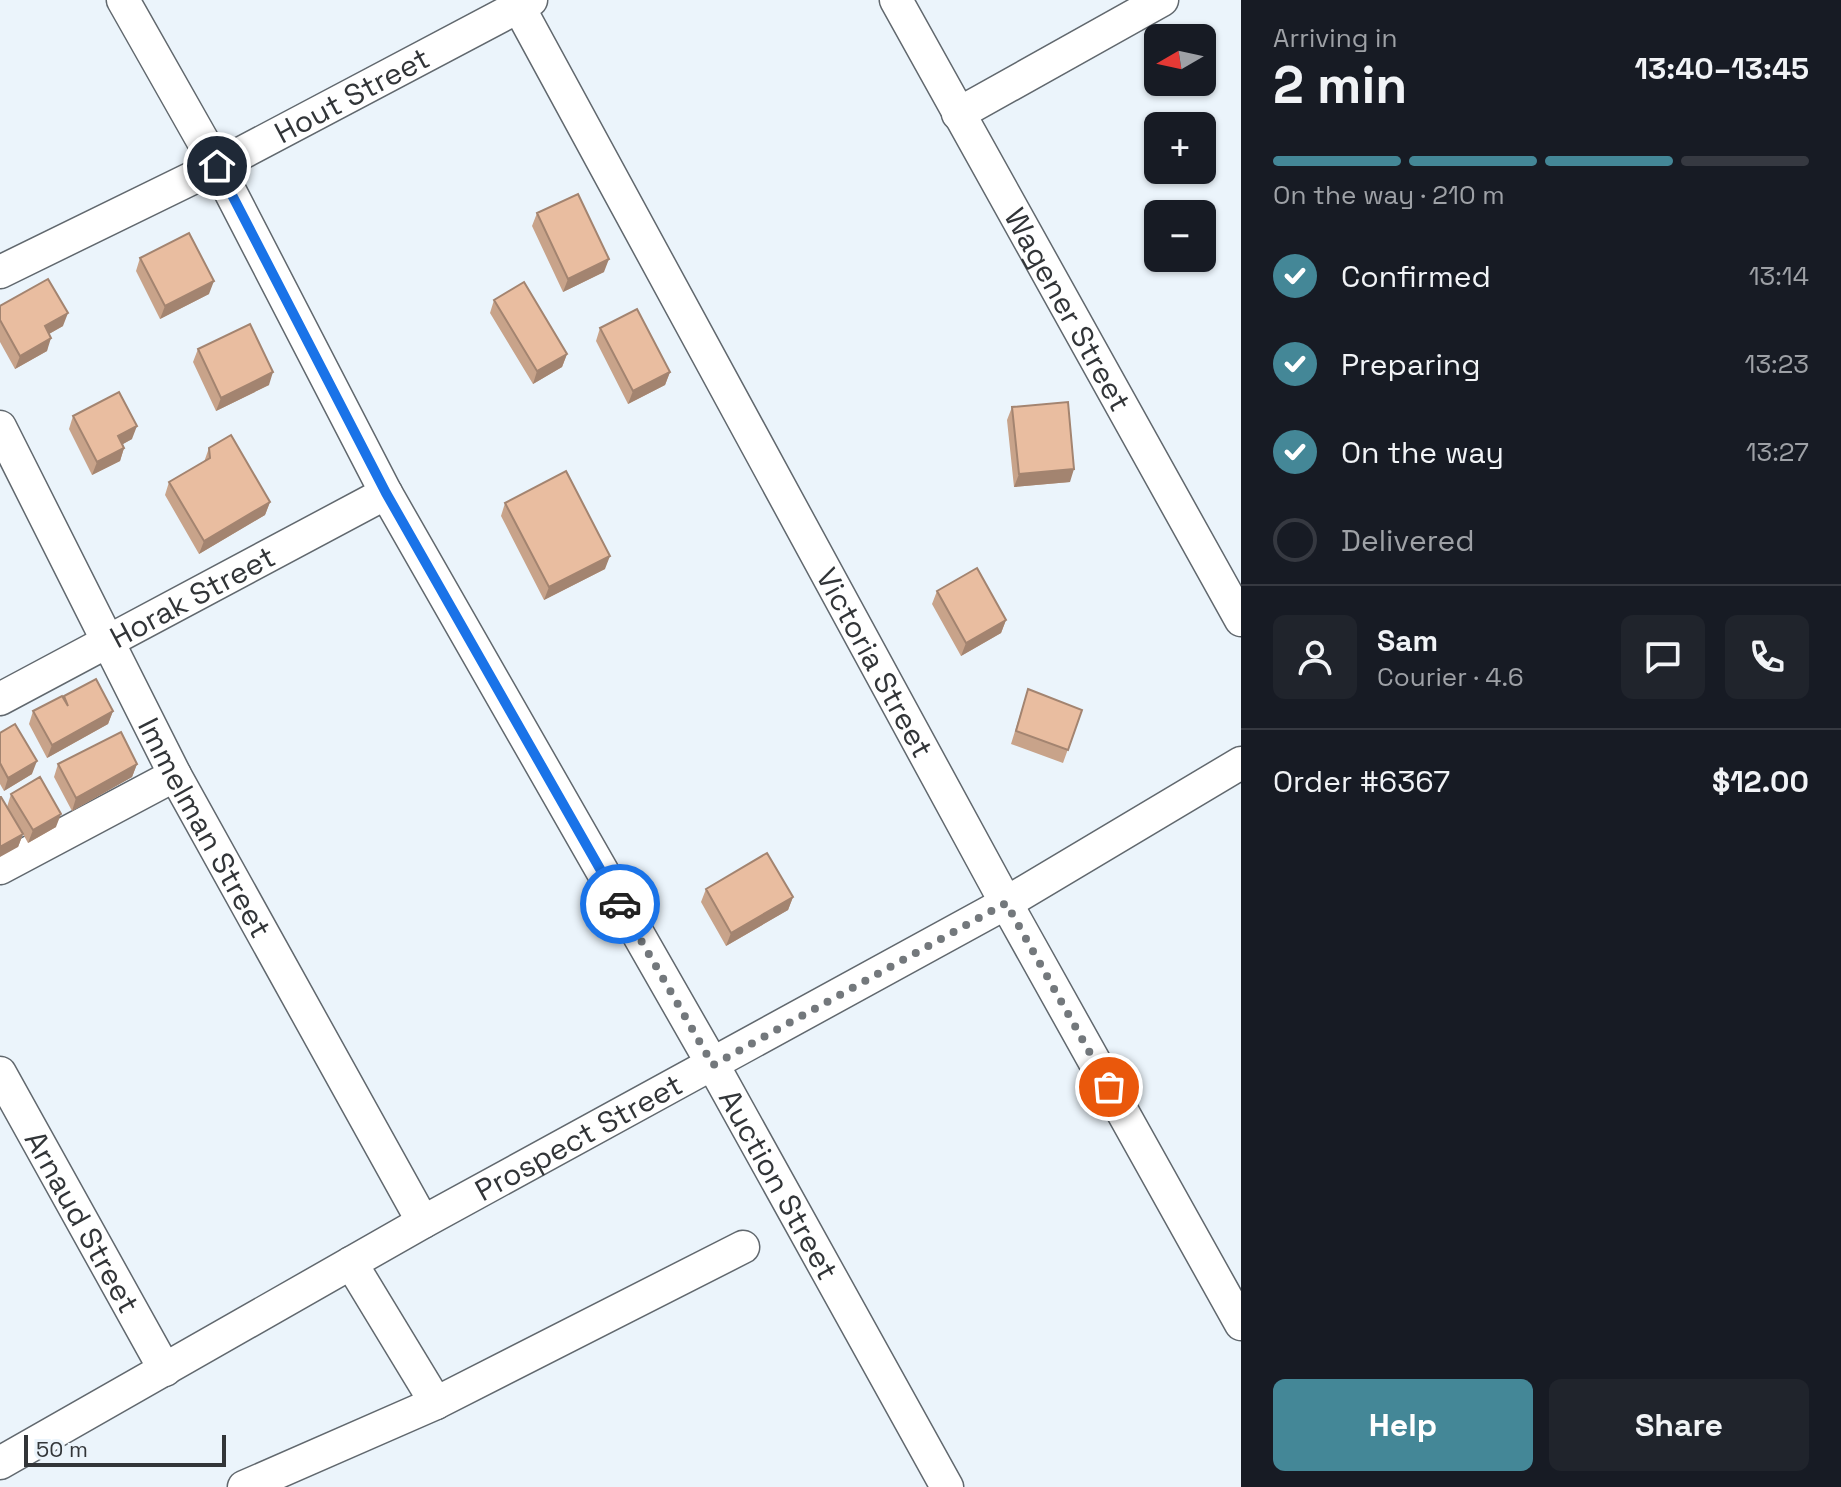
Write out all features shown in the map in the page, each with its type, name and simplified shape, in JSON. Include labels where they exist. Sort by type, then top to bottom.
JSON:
[{"type":"street","name":"Auction Street","points":[[123,0],[217,166],[386,493],[713,1065],[947,1487]]},
{"type":"street","name":"Wagener Street","points":[[896,0],[1241,620]]},
{"type":"street","points":[[958,114],[1162,0]]},
{"type":"street","name":"Hout Street","points":[[0,272],[217,166],[522,2]]},
{"type":"street","name":"Victoria Street","points":[[522,2],[1006,903],[1241,1324]]},
{"type":"street","name":"Immelman Street","points":[[0,427],[175,775],[423,1222]]},
{"type":"street","name":"Horak Street","points":[[0,699],[386,493]]},
{"type":"street","name":"Prospect Street","points":[[0,1463],[423,1222],[1006,903],[1241,763]]},
{"type":"street","points":[[0,868],[175,775]]},
{"type":"street","name":"Arnaud Street","points":[[0,1073],[165,1370]]},
{"type":"street","points":[[244,1487],[436,1403],[743,1247]]},
{"type":"street","points":[[351,1263],[436,1403]]},
{"type":"building","points":[[578,194],[609,259],[568,279],[537,213]]},
{"type":"building","points":[[189,233],[214,281],[165,306],[140,258]]},
{"type":"building","points":[[48,279],[68,313],[45,326],[51,338],[20,356],[0,320],[0,306]]},
{"type":"building","points":[[524,282],[567,354],[537,371],[494,300]]},
{"type":"building","points":[[637,309],[670,372],[633,391],[600,328]]},
{"type":"building","points":[[250,324],[273,372],[221,398],[198,349]]},
{"type":"building","points":[[119,392],[137,426],[118,436],[124,448],[97,462],[73,416]]},
{"type":"building","points":[[1068,402],[1074,469],[1019,474],[1012,407]]},
{"type":"building","points":[[231,435],[270,502],[204,541],[169,482],[210,458],[209,448]]},
{"type":"building","points":[[566,471],[610,556],[549,587],[505,503]]},
{"type":"building","points":[[977,568],[1006,620],[966,643],[937,591]]},
{"type":"building","points":[[96,679],[113,711],[52,745],[33,711],[62,696],[68,706],[64,696]]},
{"type":"building","points":[[1028,689],[1082,710],[1068,750],[1016,731]]},
{"type":"building","points":[[15,724],[37,761],[8,778],[0,763],[0,733]]},
{"type":"building","points":[[121,732],[137,764],[76,798],[58,764]]},
{"type":"building","points":[[40,777],[61,814],[33,830],[11,794]]},
{"type":"building","points":[[0,797],[23,834],[0,847]]},
{"type":"building","points":[[767,853],[793,897],[731,933],[706,889]]},
{"type":"way so far","points":[[620,904],[713,1065],[1006,903],[1109,1087]]},
{"type":"route","points":[[217,166],[386,493],[620,904]]}]
